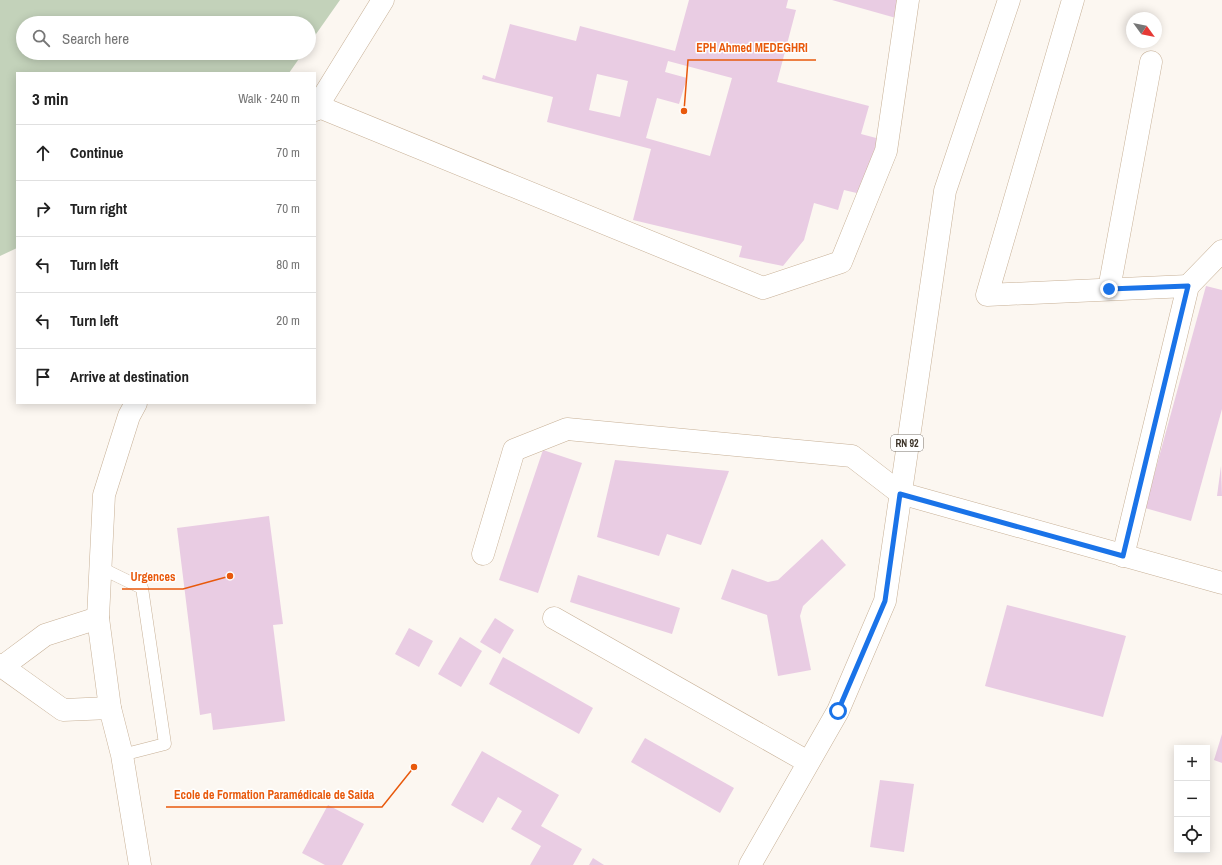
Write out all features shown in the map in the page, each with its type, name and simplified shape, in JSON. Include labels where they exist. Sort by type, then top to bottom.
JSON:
[{"type":"street","points":[[383,0],[316,108],[763,288],[841,262],[886,152],[908,0]]},
{"type":"street","name":"RN 92","points":[[750,865],[838,711],[885,601],[946,191],[1008,0]]},
{"type":"street","points":[[1073,0],[987,295],[1188,286]]},
{"type":"street","points":[[1109,289],[1151,62]]},
{"type":"street","points":[[1123,556],[1188,286],[1222,251]]},
{"type":"street","points":[[135,404],[128,416],[104,495],[98,618],[110,708],[122,756],[140,865]]},
{"type":"street","points":[[483,554],[514,450],[567,429],[852,456],[900,494],[1222,584]]},
{"type":"street","points":[[98,618],[44,635],[1,666],[63,710],[110,708]]},
{"type":"street","points":[[554,618],[808,762]]},
{"type":"lane","points":[[101,568],[142,588],[165,744],[122,756]]},
{"type":"green space","points":[[0,0],[340,0],[316,34],[316,16],[16,16],[16,60],[298,60],[290,72],[16,72],[16,248],[0,256]]},
{"type":"building","points":[[689,0],[788,0],[786,8],[796,10],[777,82],[869,106],[861,134],[880,139],[865,195],[844,190],[838,210],[814,203],[804,240],[783,266],[739,257],[742,246],[633,220],[651,149],[547,122],[553,97],[482,79],[483,75],[495,79],[510,24],[576,41],[580,26],[675,51]],"holes":[[[668,61],[732,78],[710,156],[646,138],[657,98],[679,104],[687,78],[665,72]],[[597,74],[628,81],[620,117],[589,110]]]},
{"type":"building","points":[[832,0],[900,0],[896,18]]},
{"type":"building","points":[[1206,286],[1222,290],[1222,409],[1191,521],[1145,508]]},
{"type":"building","points":[[543,450],[582,463],[538,593],[499,580]]},
{"type":"building","points":[[615,460],[729,471],[701,545],[667,534],[659,556],[597,537]]},
{"type":"building","points":[[1221,466],[1222,496],[1217,496]]},
{"type":"building","points":[[269,516],[283,624],[273,625],[285,721],[213,730],[211,713],[200,715],[177,528]]},
{"type":"building","points":[[822,539],[846,565],[803,606],[800,616],[811,670],[778,676],[767,615],[721,599],[732,569],[768,582],[778,580]]},
{"type":"building","points":[[578,575],[680,608],[672,634],[570,602]]},
{"type":"building","points":[[1007,605],[1126,636],[1103,717],[985,686]]},
{"type":"building","points":[[495,618],[514,630],[500,654],[480,642]]},
{"type":"building","points":[[409,628],[433,641],[419,667],[395,654]]},
{"type":"building","points":[[460,637],[482,651],[461,687],[438,674]]},
{"type":"building","points":[[503,657],[593,708],[579,734],[489,684]]},
{"type":"building","points":[[1222,734],[1222,763],[1214,760]]},
{"type":"building","points":[[645,738],[734,788],[720,813],[631,762]]},
{"type":"building","points":[[482,751],[559,795],[541,826],[582,849],[573,865],[530,865],[541,846],[511,829],[522,811],[498,797],[483,823],[451,805]]},
{"type":"building","points":[[880,780],[914,784],[904,852],[870,847]]},
{"type":"building","points":[[328,805],[364,824],[342,865],[325,865],[302,853]]},
{"type":"building","points":[[593,858],[604,865],[589,865]]},
{"type":"place","name":"EPH Ahmed MEDEGHRI","points":[[684,111]]},
{"type":"place","name":"Urgences","points":[[230,576]]},
{"type":"place","name":"Ecole de Formation Paramédicale de Saida","points":[[414,767]]},
{"type":"route","points":[[838,711],[885,601],[900,494],[1123,556],[1188,286],[1109,289]]}]
